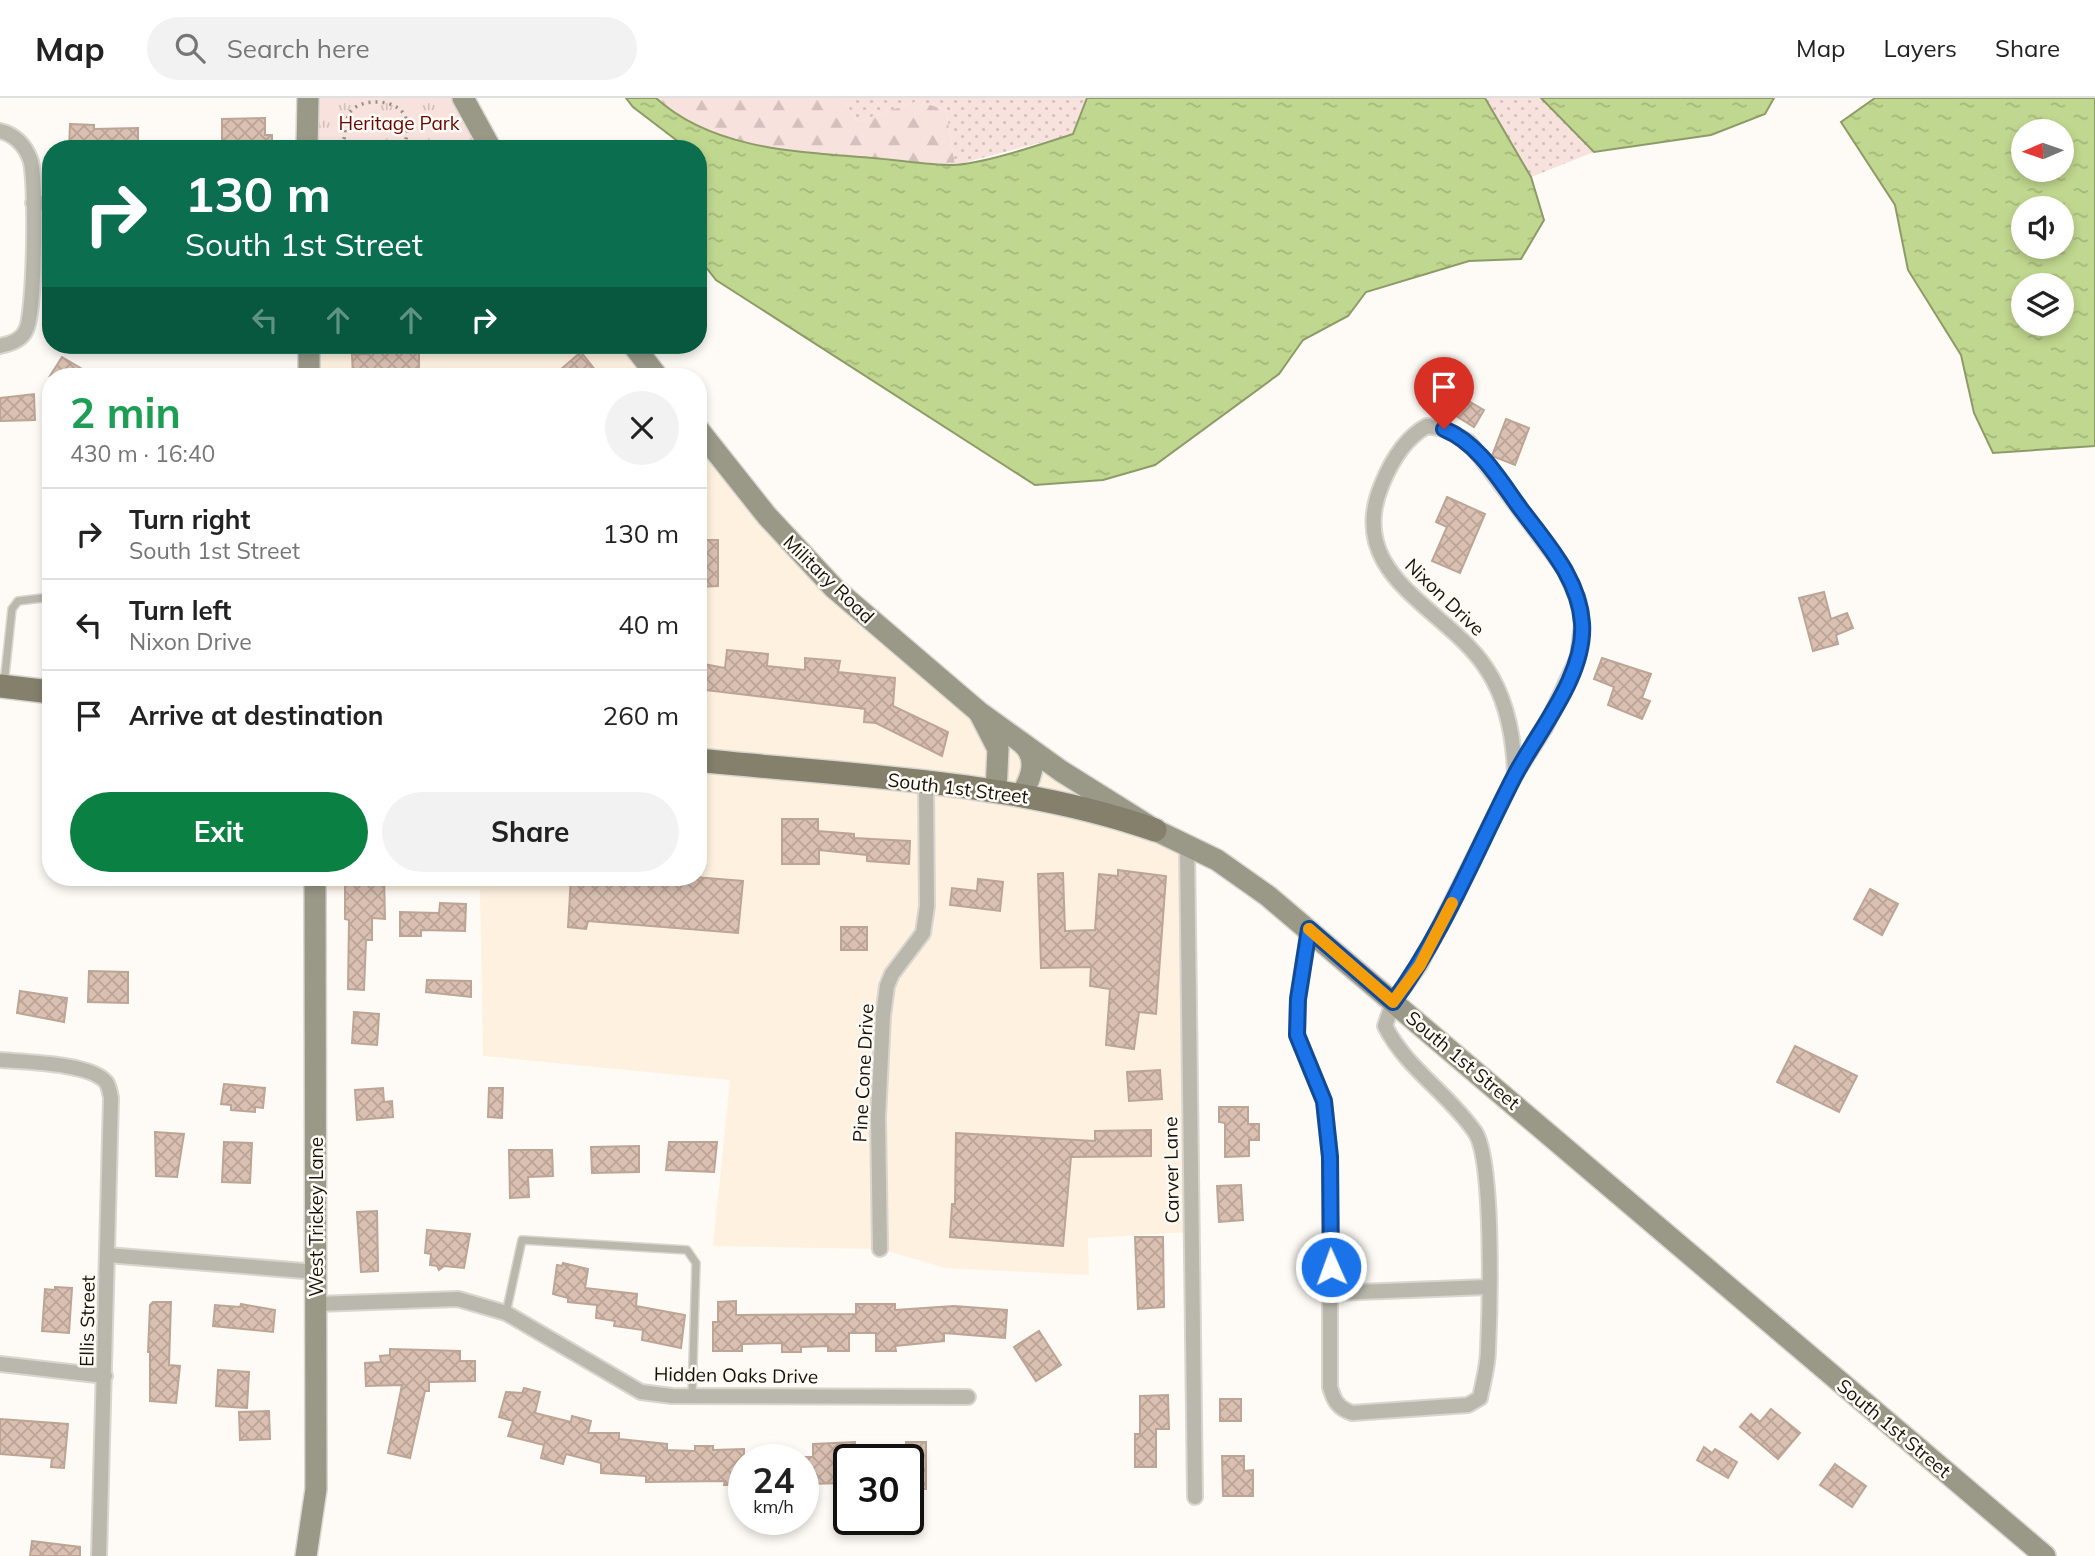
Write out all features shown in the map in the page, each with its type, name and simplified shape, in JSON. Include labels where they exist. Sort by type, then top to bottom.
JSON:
[{"type":"main road","points":[[2,686],[42,691]]},
{"type":"main road","name":"South 1st Street","points":[[707,761],[1021,795],[1091,808],[1156,830]]},
{"type":"street","points":[[307,140],[308,98]]},
{"type":"street","points":[[463,98],[486,140]]},
{"type":"street","points":[[0,131],[22,144],[32,161],[33,203],[32,308],[26,331],[12,343],[0,346]]},
{"type":"street","points":[[33,203],[42,203]]},
{"type":"street","points":[[640,354],[651,368]]},
{"type":"street","name":"Nixon Drive","points":[[1393,1002],[1420,965],[1515,775],[1545,728],[1578,657],[1582,624],[1578,603],[1565,570],[1469,442],[1444,429],[1427,426],[1408,440],[1388,471],[1374,508],[1376,544],[1394,576],[1432,615],[1472,650],[1487,669],[1507,715],[1514,749],[1515,775]]},
{"type":"street","name":"Military Road","points":[[708,455],[834,588],[979,712],[1061,771],[1156,830]]},
{"type":"street","name":"Military Road","points":[[979,712],[998,749],[996,792]]},
{"type":"street","name":"Military Road","points":[[1013,735],[1027,748],[1032,758],[1031,779],[1021,795]]},
{"type":"street","name":"Pine Cone Drive","points":[[880,1250],[877,1117],[883,1016],[887,986],[892,974],[923,933],[926,906],[926,784]]},
{"type":"street","name":"South 1st Street","points":[[1156,830],[1186,844],[1269,896],[2045,1556]]},
{"type":"street","name":"Carver Lane","points":[[1186,844],[1195,1497]]},
{"type":"street","name":"West Trickey Lane","points":[[306,1556],[316,1489],[315,886]]},
{"type":"street","points":[[1309,929],[1298,999],[1297,1035],[1324,1101],[1330,1157],[1330,1387],[1341,1409],[1352,1413],[1468,1405],[1480,1398],[1488,1353],[1488,1181],[1481,1145],[1468,1124],[1394,1043],[1385,1026],[1393,1002]]},
{"type":"street","name":"Ellis Street","points":[[0,1060],[62,1066],[94,1074],[108,1086],[110,1174],[99,1556]]},
{"type":"street","points":[[107,1255],[317,1272]]},
{"type":"street","points":[[1332,1293],[1488,1287]]},
{"type":"street","name":"Hidden Oaks Drive","points":[[316,1304],[458,1299],[506,1312],[641,1392],[692,1396],[968,1397]]},
{"type":"street","points":[[0,1364],[105,1376]]},
{"type":"lane","points":[[2,686],[12,609],[18,601],[42,598]]},
{"type":"lane","points":[[506,1312],[522,1240],[687,1251],[696,1264],[692,1396]]},
{"type":"path","points":[[347,140],[350,111],[356,105],[375,99],[397,104],[406,118],[406,140]]},
{"type":"shaded area","points":[[309,354],[641,354],[652,368],[309,368]]},
{"type":"shaded area","points":[[707,440],[767,516],[979,712],[1187,844],[1191,1232],[1088,1238],[1089,1275],[946,1268],[880,1249],[713,1246],[730,1080],[483,1056],[480,890],[324,890],[321,886],[707,886]]},
{"type":"green space","name":"Heritage Park","points":[[308,98],[463,98],[486,140],[307,140]]},
{"type":"green space","points":[[656,98],[843,98],[857,122],[918,101],[946,110],[955,165],[810,153],[733,140],[701,129],[676,116]]},
{"type":"green space","points":[[843,98],[1087,98],[1073,134],[955,165],[946,110],[918,101],[857,122]]},
{"type":"green space","points":[[1485,98],[1541,98],[1594,152],[1531,177]]},
{"type":"water","points":[[626,98],[656,98],[679,115],[704,128],[758,145],[953,165],[996,157],[1073,134],[1087,98],[1485,98],[1531,177],[1544,220],[1521,259],[1469,261],[1366,292],[1348,316],[1303,340],[1279,374],[1155,465],[1103,480],[1035,485],[716,280],[707,268],[707,140],[676,140],[633,107]]},
{"type":"water","points":[[1541,98],[1774,98],[1765,114],[1711,135],[1594,152]]},
{"type":"water","points":[[1875,98],[2095,98],[2095,446],[1993,453],[1974,413],[1961,355],[1908,270],[1895,205],[1841,122]]},
{"type":"building","points":[[265,118],[265,135],[272,135],[272,140],[222,140],[222,119]]},
{"type":"building","points":[[70,124],[94,125],[94,129],[138,128],[138,140],[69,140]]},
{"type":"building","points":[[352,354],[419,354],[419,368],[353,368]]},
{"type":"building","points":[[579,354],[583,354],[594,368],[562,368]]},
{"type":"building","points":[[62,357],[81,368],[55,368]]},
{"type":"building","points":[[34,394],[35,420],[0,421],[0,398]]},
{"type":"building","points":[[1460,396],[1484,410],[1474,427],[1451,413]]},
{"type":"building","points":[[1506,419],[1529,428],[1515,465],[1492,456]]},
{"type":"building","points":[[1447,497],[1485,514],[1460,573],[1432,561],[1447,527],[1436,522]]},
{"type":"building","points":[[707,540],[718,540],[718,586],[707,587]]},
{"type":"building","points":[[1824,592],[1831,619],[1847,613],[1853,628],[1836,635],[1838,644],[1813,651],[1799,598]]},
{"type":"building","points":[[727,650],[768,654],[767,666],[805,670],[805,658],[840,661],[838,672],[895,678],[893,706],[948,732],[942,756],[876,723],[864,722],[865,709],[707,690],[707,665],[725,668]]},
{"type":"building","points":[[1602,658],[1651,674],[1642,698],[1650,701],[1642,719],[1608,705],[1614,687],[1594,679]]},
{"type":"building","points":[[782,819],[818,819],[818,831],[854,834],[854,838],[910,841],[909,864],[867,861],[867,855],[819,850],[819,864],[782,864]]},
{"type":"building","points":[[1118,870],[1166,876],[1156,1014],[1139,1012],[1134,1049],[1106,1045],[1110,989],[1090,986],[1091,967],[1041,968],[1038,874],[1063,873],[1065,931],[1095,930],[1099,874],[1118,876]]},
{"type":"building","points":[[707,878],[743,881],[738,933],[588,921],[586,929],[568,927],[570,886],[707,886]]},
{"type":"building","points":[[978,879],[1003,882],[1000,911],[950,905],[952,888],[977,891]]},
{"type":"building","points":[[345,886],[384,886],[385,919],[372,918],[372,940],[366,940],[364,990],[348,989],[349,920],[345,919]]},
{"type":"building","points":[[1870,889],[1898,904],[1882,935],[1854,919]]},
{"type":"building","points":[[440,903],[466,904],[465,931],[421,930],[421,936],[400,936],[400,912],[439,913]]},
{"type":"building","points":[[841,927],[867,927],[867,950],[841,950]]},
{"type":"building","points":[[89,971],[128,972],[128,1003],[88,1002]]},
{"type":"building","points":[[427,980],[471,981],[471,997],[426,992]]},
{"type":"building","points":[[20,991],[67,998],[64,1022],[17,1013]]},
{"type":"building","points":[[354,1012],[379,1014],[377,1045],[352,1043]]},
{"type":"building","points":[[1795,1046],[1857,1076],[1839,1112],[1777,1082]]},
{"type":"building","points":[[1160,1070],[1162,1099],[1129,1101],[1127,1072]]},
{"type":"building","points":[[224,1084],[265,1088],[263,1108],[255,1107],[255,1112],[231,1110],[231,1105],[221,1104]]},
{"type":"building","points":[[383,1088],[384,1102],[392,1101],[393,1117],[357,1120],[355,1090]]},
{"type":"building","points":[[489,1088],[503,1088],[502,1118],[488,1117]]},
{"type":"building","points":[[1219,1107],[1248,1107],[1248,1124],[1259,1124],[1259,1140],[1249,1140],[1249,1156],[1225,1157],[1225,1123],[1219,1122]]},
{"type":"building","points":[[1151,1130],[1151,1156],[1071,1157],[1063,1246],[950,1237],[952,1204],[955,1204],[956,1133],[1095,1141],[1095,1131]]},
{"type":"building","points":[[155,1132],[184,1134],[177,1177],[156,1176]]},
{"type":"building","points":[[224,1142],[252,1143],[250,1183],[222,1182]]},
{"type":"building","points":[[669,1142],[717,1142],[714,1172],[666,1170]]},
{"type":"building","points":[[639,1146],[639,1172],[592,1173],[591,1147]]},
{"type":"building","points":[[509,1150],[552,1150],[553,1176],[528,1177],[529,1197],[510,1198]]},
{"type":"building","points":[[1241,1185],[1243,1220],[1219,1222],[1217,1186]]},
{"type":"building","points":[[377,1211],[378,1271],[361,1272],[357,1212]]},
{"type":"building","points":[[427,1230],[470,1234],[464,1268],[444,1266],[439,1270],[437,1266],[430,1265],[431,1254],[425,1253]]},
{"type":"building","points":[[1135,1237],[1163,1237],[1164,1307],[1138,1309]]},
{"type":"building","points":[[563,1263],[588,1269],[585,1288],[637,1294],[636,1306],[685,1315],[681,1348],[642,1340],[643,1330],[614,1326],[615,1321],[596,1318],[597,1305],[568,1302],[568,1298],[553,1294],[557,1265],[562,1266]]},
{"type":"building","points":[[55,1287],[72,1288],[69,1333],[42,1331],[45,1289],[55,1290]]},
{"type":"building","points":[[736,1301],[736,1315],[856,1314],[856,1304],[895,1304],[895,1310],[954,1306],[1007,1310],[1005,1338],[944,1333],[944,1341],[895,1346],[896,1351],[876,1351],[876,1333],[849,1333],[849,1351],[828,1351],[828,1346],[801,1347],[801,1352],[782,1352],[782,1343],[742,1344],[742,1351],[713,1351],[713,1322],[718,1322],[718,1302]]},
{"type":"building","points":[[153,1302],[171,1302],[169,1365],[180,1366],[176,1403],[150,1401],[148,1352],[150,1305]]},
{"type":"building","points":[[241,1304],[275,1310],[273,1332],[213,1326],[215,1305],[240,1307]]},
{"type":"building","points":[[1039,1331],[1061,1365],[1036,1381],[1014,1347]]},
{"type":"building","points":[[390,1349],[460,1351],[460,1361],[475,1361],[475,1381],[429,1382],[429,1391],[425,1391],[410,1458],[388,1453],[402,1385],[366,1386],[365,1363],[381,1362],[380,1356],[390,1355]]},
{"type":"building","points":[[218,1370],[249,1372],[247,1408],[216,1406]]},
{"type":"building","points":[[524,1388],[540,1392],[535,1413],[571,1422],[572,1416],[591,1421],[588,1433],[619,1433],[619,1439],[667,1444],[667,1450],[695,1451],[695,1446],[728,1450],[728,1485],[724,1485],[725,1481],[646,1482],[646,1476],[601,1473],[601,1463],[566,1454],[563,1464],[541,1458],[544,1445],[508,1436],[513,1421],[499,1417],[506,1392],[522,1393]]},
{"type":"building","points":[[1168,1395],[1169,1429],[1156,1429],[1156,1467],[1135,1467],[1135,1434],[1140,1434],[1140,1396]]},
{"type":"building","points":[[1220,1399],[1241,1399],[1241,1421],[1220,1421]]},
{"type":"building","points":[[1771,1409],[1800,1433],[1778,1459],[1740,1427],[1751,1414],[1760,1422]]},
{"type":"building","points":[[269,1411],[270,1439],[240,1440],[239,1412]]},
{"type":"building","points":[[0,1419],[68,1424],[64,1468],[51,1467],[52,1458],[0,1454]]},
{"type":"building","points":[[855,1442],[833,1444],[833,1483],[819,1484],[819,1444],[813,1444]]},
{"type":"building","points":[[926,1442],[926,1489],[924,1444],[906,1444]]},
{"type":"building","points":[[1704,1447],[1712,1453],[1715,1449],[1737,1462],[1728,1478],[1697,1460]]},
{"type":"building","points":[[1222,1456],[1244,1456],[1244,1471],[1253,1470],[1253,1496],[1223,1496]]},
{"type":"building","points":[[1835,1464],[1866,1486],[1852,1507],[1820,1485]]},
{"type":"building","points":[[32,1541],[80,1547],[80,1556],[30,1556]]},
{"type":"slow traffic","points":[[1309,929],[1393,1002],[1420,965],[1452,903]]},
{"type":"route","points":[[1331,1267],[1328,1215],[1330,1157],[1324,1101],[1318,1079],[1305,1058],[1297,1035],[1298,999],[1309,929],[1393,1002],[1420,965],[1479,852],[1515,775],[1545,728],[1573,670],[1581,637],[1582,624],[1578,603],[1572,582],[1565,570],[1469,442],[1444,429]]}]
